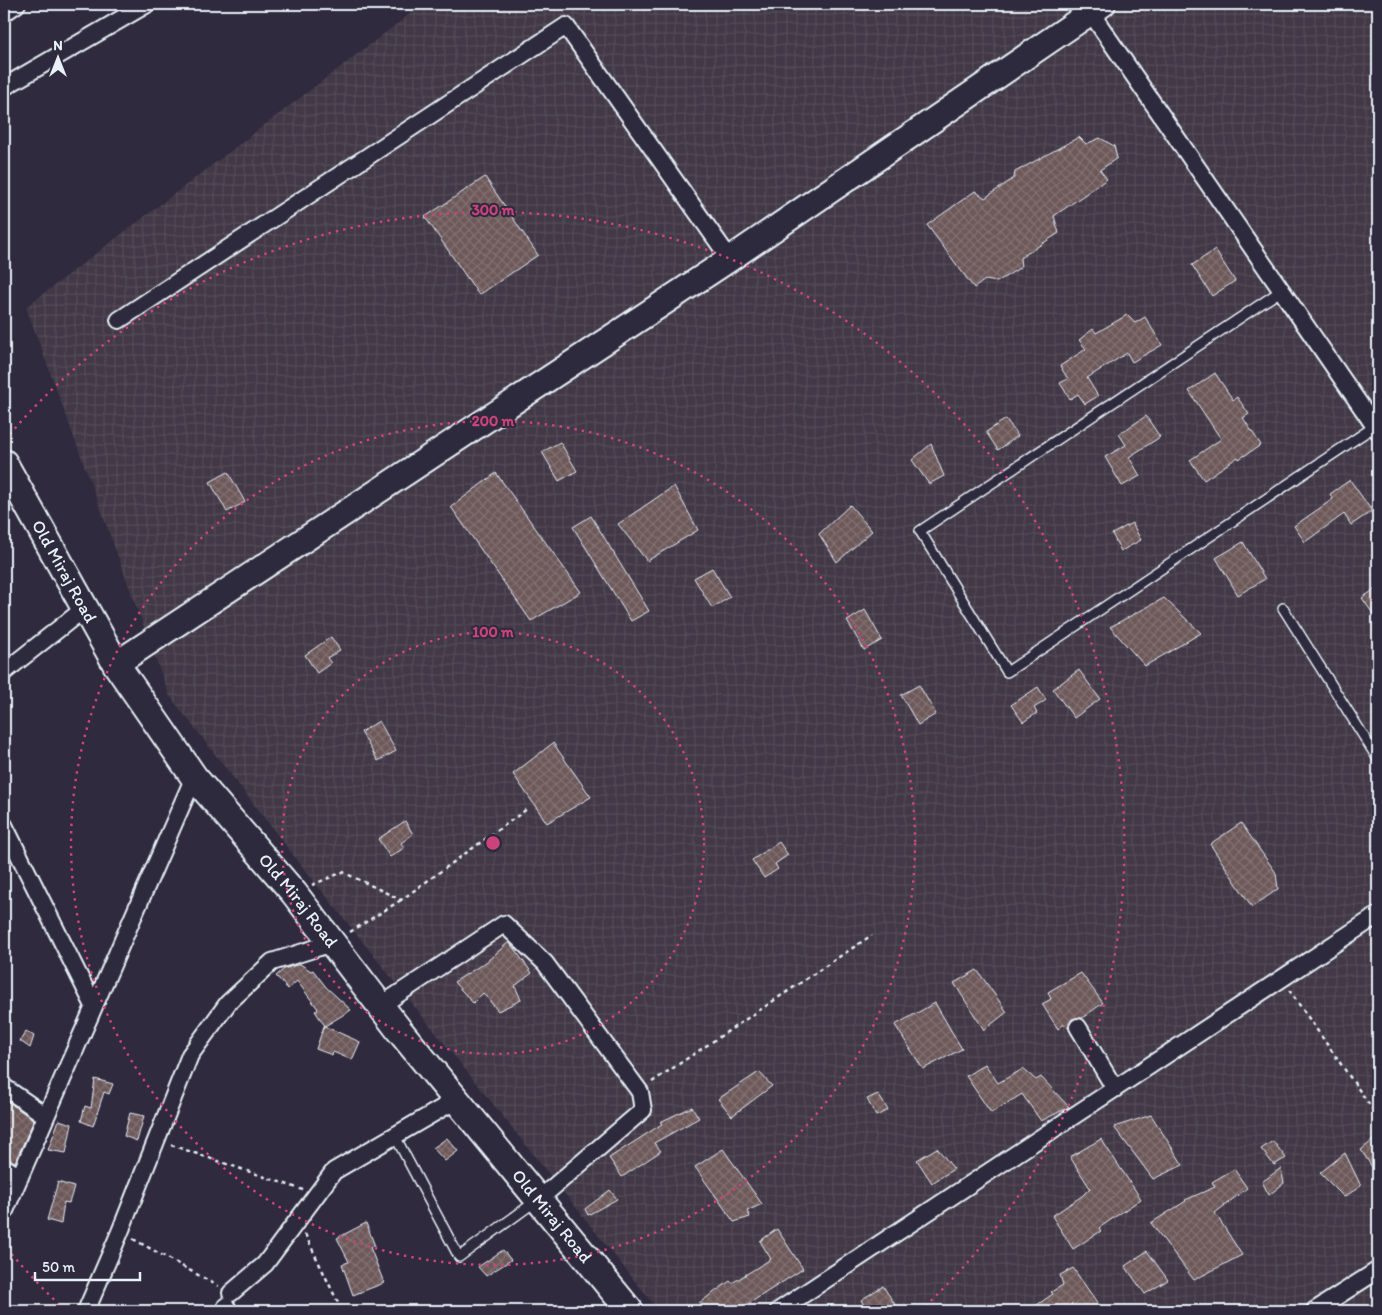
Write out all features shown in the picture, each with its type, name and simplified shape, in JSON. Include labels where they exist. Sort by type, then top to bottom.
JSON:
[{"type":"main road","points":[[116,664],[730,259],[1097,8]]},
{"type":"main road","name":"Old Miraj Road","points":[[4,462],[116,664],[194,777],[294,893],[380,1006],[630,1311]]},
{"type":"street","points":[[4,13],[17,4]]},
{"type":"street","points":[[4,87],[147,4]]},
{"type":"street","points":[[1097,8],[1282,290],[1377,428]]},
{"type":"street","points":[[119,320],[566,26],[730,259]]},
{"type":"street","points":[[4,672],[85,608]]},
{"type":"street","points":[[4,1213],[194,777]]},
{"type":"street","points":[[4,827],[94,1006]]},
{"type":"street","points":[[778,1311],[1378,915]]},
{"type":"street","points":[[380,1006],[504,924],[545,963],[640,1092],[642,1110],[538,1200]]},
{"type":"street","points":[[86,1311],[120,1232],[190,1055],[228,1002],[272,962],[332,943]]},
{"type":"street","points":[[1078,1027],[1115,1089]]},
{"type":"street","points":[[4,1087],[46,1116]]},
{"type":"street","points":[[229,1303],[265,1264],[334,1171],[456,1100]]},
{"type":"street","points":[[4,1167],[20,1177]]},
{"type":"street","points":[[1314,1311],[1378,1270]]},
{"type":"lane","points":[[1282,290],[920,530],[1007,672],[1377,428]]},
{"type":"lane","points":[[1284,608],[1378,759]]},
{"type":"lane","points":[[395,1136],[459,1257],[538,1200]]},
{"type":"path","points":[[332,943],[401,900],[527,809]]},
{"type":"path","points":[[294,893],[343,872],[401,900]]},
{"type":"path","points":[[644,1087],[872,935]]},
{"type":"path","points":[[1281,979],[1378,1117]]},
{"type":"path","points":[[155,1140],[318,1194]]},
{"type":"path","points":[[298,1220],[342,1311]]},
{"type":"path","points":[[120,1232],[229,1303]]},
{"type":"shaded area","points":[[423,4],[1378,4],[1378,1311],[659,1311],[305,870],[169,695],[26,307]]},
{"type":"building","points":[[1079,137],[1086,144],[1100,138],[1114,146],[1117,158],[1100,170],[1107,179],[1054,216],[1059,233],[1020,258],[1021,267],[997,282],[985,280],[974,288],[927,225],[975,191],[985,198],[1014,178],[1015,172]]},
{"type":"building","points":[[485,177],[538,255],[479,295],[425,217]]},
{"type":"building","points":[[1215,250],[1235,281],[1212,296],[1192,265]]},
{"type":"building","points":[[1127,315],[1135,323],[1145,317],[1162,345],[1132,362],[1127,353],[1087,378],[1098,396],[1085,404],[1078,394],[1070,399],[1060,383],[1068,379],[1060,366],[1086,349],[1079,340],[1093,329],[1096,333]]},
{"type":"building","points":[[1215,373],[1233,400],[1237,397],[1249,414],[1243,418],[1261,445],[1239,459],[1238,457],[1204,480],[1190,460],[1221,439],[1189,391]]},
{"type":"building","points":[[1146,416],[1160,437],[1129,457],[1140,476],[1122,486],[1105,457],[1126,445],[1119,434]]},
{"type":"building","points":[[1006,419],[1018,436],[998,450],[986,432]]},
{"type":"building","points":[[560,442],[577,471],[559,481],[542,452]]},
{"type":"building","points":[[931,444],[944,476],[929,484],[912,460]]},
{"type":"building","points":[[228,472],[245,502],[227,512],[210,482]]},
{"type":"building","points":[[496,473],[581,592],[531,621],[451,507]]},
{"type":"building","points":[[1350,480],[1372,511],[1351,525],[1344,514],[1305,542],[1294,526],[1333,499],[1330,494]]},
{"type":"building","points":[[674,486],[698,530],[647,561],[618,524]]},
{"type":"building","points":[[850,505],[872,531],[837,562],[819,534]]},
{"type":"building","points":[[591,516],[649,611],[631,621],[573,527]]},
{"type":"building","points":[[1132,523],[1141,540],[1121,551],[1112,534]]},
{"type":"building","points":[[1243,542],[1265,579],[1238,595],[1216,558]]},
{"type":"building","points":[[712,568],[730,597],[712,608],[694,578]]},
{"type":"building","points":[[1378,587],[1378,621],[1362,598]]},
{"type":"building","points":[[1164,598],[1201,633],[1145,666],[1110,627]]},
{"type":"building","points":[[865,610],[882,640],[864,650],[847,621]]},
{"type":"building","points":[[331,637],[340,650],[327,658],[331,663],[317,673],[305,655]]},
{"type":"building","points":[[1079,670],[1100,699],[1074,718],[1053,689]]},
{"type":"building","points":[[919,685],[936,714],[918,725],[901,695]]},
{"type":"building","points":[[1038,687],[1046,700],[1034,708],[1037,713],[1023,722],[1011,705]]},
{"type":"building","points":[[379,721],[396,751],[378,761],[361,732]]},
{"type":"building","points":[[553,743],[591,797],[547,823],[513,774]]},
{"type":"building","points":[[405,821],[413,834],[401,843],[404,848],[390,857],[378,839]]},
{"type":"building","points":[[1241,823],[1276,873],[1278,889],[1252,907],[1210,844]]},
{"type":"building","points":[[779,842],[788,855],[775,864],[778,869],[764,878],[752,860]]},
{"type":"building","points":[[509,942],[532,973],[515,986],[521,1000],[498,1011],[483,993],[473,1003],[454,982],[486,962]]},
{"type":"building","points":[[300,964],[311,971],[313,970],[326,987],[351,1010],[325,1026],[315,1011],[318,1009],[297,981],[288,989],[276,976],[284,969]]},
{"type":"building","points":[[977,970],[1007,1012],[984,1030],[954,983]]},
{"type":"building","points":[[1081,973],[1103,1003],[1082,1018],[1072,1019],[1068,1028],[1064,1024],[1058,1029],[1042,1004],[1051,999],[1048,992]]},
{"type":"building","points":[[935,1003],[962,1049],[923,1069],[895,1025]]},
{"type":"building","points":[[324,1026],[360,1042],[352,1060],[333,1052],[332,1055],[316,1049]]},
{"type":"building","points":[[26,1031],[34,1036],[30,1048],[20,1041]]},
{"type":"building","points":[[985,1064],[998,1083],[1023,1069],[1036,1080],[1041,1077],[1069,1107],[1041,1121],[1022,1094],[991,1113],[966,1076]]},
{"type":"building","points":[[759,1072],[772,1086],[732,1116],[718,1099]]},
{"type":"building","points":[[95,1079],[113,1084],[109,1094],[104,1092],[93,1126],[81,1121],[85,1106],[91,1108]]},
{"type":"building","points":[[878,1094],[888,1110],[876,1116],[867,1099]]},
{"type":"building","points":[[4,1099],[34,1120],[15,1162],[4,1157]]},
{"type":"building","points":[[692,1107],[699,1118],[654,1143],[661,1151],[622,1177],[609,1158],[662,1124],[660,1122]]},
{"type":"building","points":[[130,1113],[144,1116],[137,1141],[124,1136]]},
{"type":"building","points":[[1151,1115],[1183,1165],[1153,1179],[1114,1127]]},
{"type":"building","points":[[59,1120],[72,1124],[66,1153],[48,1150]]},
{"type":"building","points":[[1378,1136],[1378,1176],[1361,1150]]},
{"type":"building","points":[[447,1138],[458,1151],[445,1161],[433,1148]]},
{"type":"building","points":[[1101,1139],[1141,1199],[1099,1228],[1101,1231],[1073,1249],[1052,1216],[1082,1196],[1090,1188],[1070,1157]]},
{"type":"building","points":[[1273,1141],[1286,1158],[1274,1165],[1261,1149]]},
{"type":"building","points":[[937,1148],[954,1169],[932,1183],[917,1160]]},
{"type":"building","points":[[723,1149],[762,1204],[747,1211],[750,1217],[734,1222],[695,1167]]},
{"type":"building","points":[[1345,1153],[1361,1186],[1344,1197],[1320,1173]]},
{"type":"building","points":[[1281,1168],[1284,1183],[1269,1195],[1262,1182]]},
{"type":"building","points":[[1234,1169],[1247,1188],[1215,1213],[1242,1255],[1194,1280],[1151,1223],[1185,1200],[1215,1187],[1212,1182]]},
{"type":"building","points":[[58,1182],[74,1187],[69,1203],[64,1202],[61,1224],[47,1220]]},
{"type":"building","points":[[610,1190],[617,1199],[588,1215],[585,1209]]},
{"type":"building","points":[[366,1223],[375,1246],[370,1247],[384,1283],[353,1295],[342,1264],[349,1262],[337,1238]]},
{"type":"building","points":[[777,1229],[803,1269],[737,1311],[704,1311],[699,1303],[730,1281],[732,1283],[771,1259],[760,1241]]},
{"type":"building","points":[[503,1250],[511,1260],[486,1276],[478,1267]]},
{"type":"building","points":[[1147,1251],[1168,1280],[1145,1294],[1125,1266]]},
{"type":"building","points":[[1073,1268],[1103,1311],[1028,1311],[1053,1294],[1051,1292],[1063,1285],[1060,1275]]},
{"type":"building","points":[[883,1286],[899,1311],[867,1311],[861,1300]]}]
